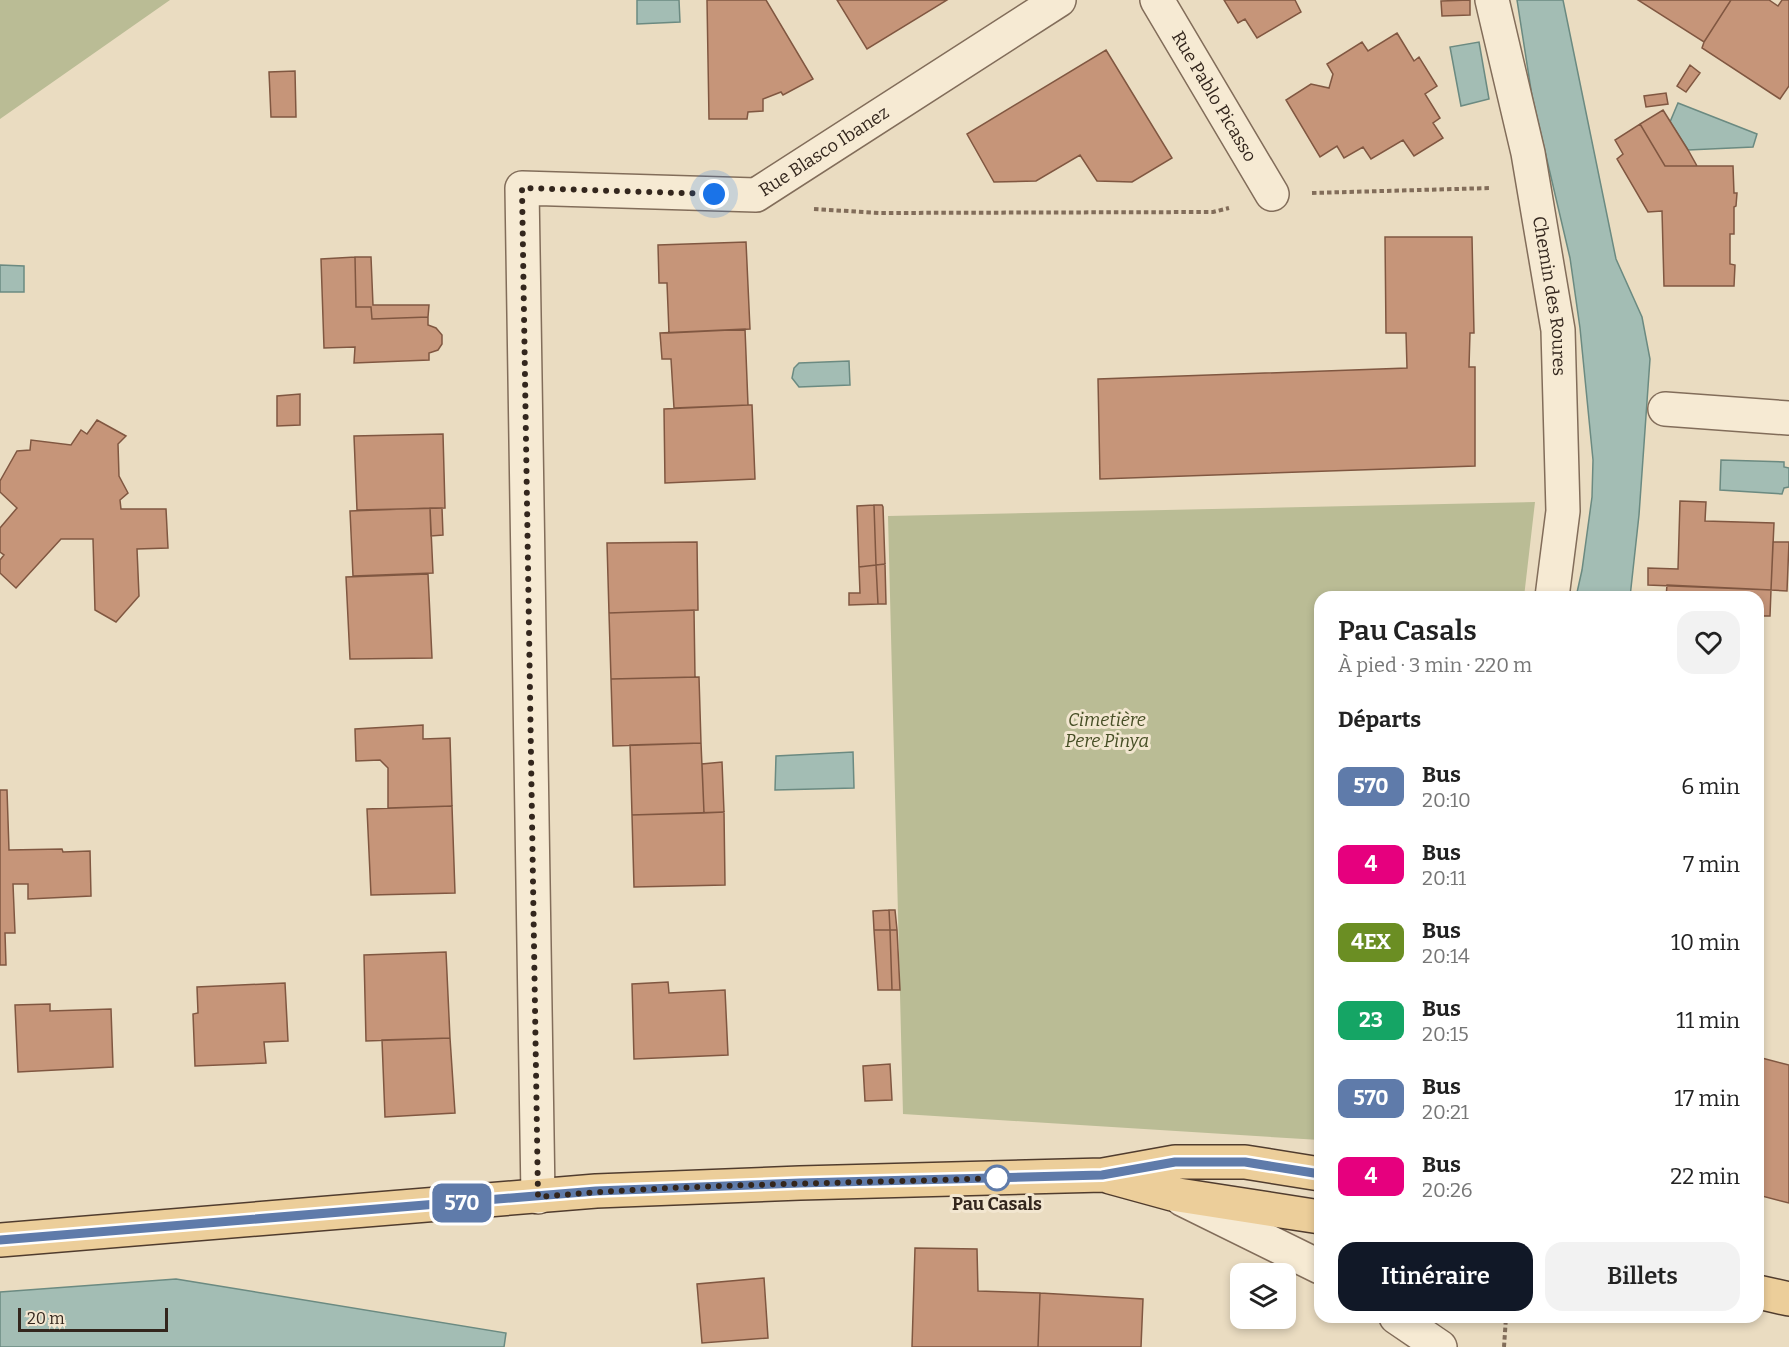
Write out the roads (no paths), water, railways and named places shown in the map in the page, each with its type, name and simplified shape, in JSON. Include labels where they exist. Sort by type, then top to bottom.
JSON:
[{"type":"main road","points":[[0,1240],[596,1191],[1102,1175],[1175,1162],[1245,1162],[1314,1173]]},
{"type":"main road","points":[[1102,1175],[1172,1194],[1314,1216]]},
{"type":"main road","points":[[1764,1293],[1789,1299]]},
{"type":"street","name":"Rue Blasco Ibanez","points":[[538,1197],[522,188],[756,195],[1059,0]]},
{"type":"street","name":"Rue Pablo Picasso","points":[[1157,0],[1272,194]]},
{"type":"street","name":"Chemin des Roures","points":[[1492,0],[1528,153],[1558,330],[1563,512],[1553,591]]},
{"type":"street","points":[[1665,409],[1789,418]]},
{"type":"street","points":[[1172,1194],[1314,1264]]},
{"type":"street","points":[[1405,1323],[1440,1347]]},
{"type":"water","points":[[637,0],[679,0],[680,22],[637,24]]},
{"type":"water","points":[[1517,0],[1563,0],[1616,259],[1642,317],[1650,359],[1639,515],[1631,591],[1577,591],[1592,497],[1593,460],[1580,328],[1570,258],[1532,96]]},
{"type":"water","points":[[1479,42],[1489,99],[1461,106],[1450,47]]},
{"type":"water","points":[[1678,103],[1757,134],[1753,147],[1688,150],[1670,122]]},
{"type":"water","points":[[0,265],[24,266],[24,292],[0,292]]},
{"type":"water","points":[[849,361],[850,385],[799,387],[792,378],[794,368],[799,363]]},
{"type":"water","points":[[1721,460],[1784,462],[1784,467],[1789,468],[1789,487],[1784,488],[1782,494],[1720,490]]},
{"type":"water","points":[[853,752],[854,788],[775,790],[776,756]]},
{"type":"water","points":[[176,1279],[506,1333],[504,1347],[0,1347],[0,1292]]},
{"type":"place","name":"Pau Casals","points":[[997,1178]]},
{"type":"park label","name":"Cimetière Pere Pinya","points":[[1107,730]]}]
